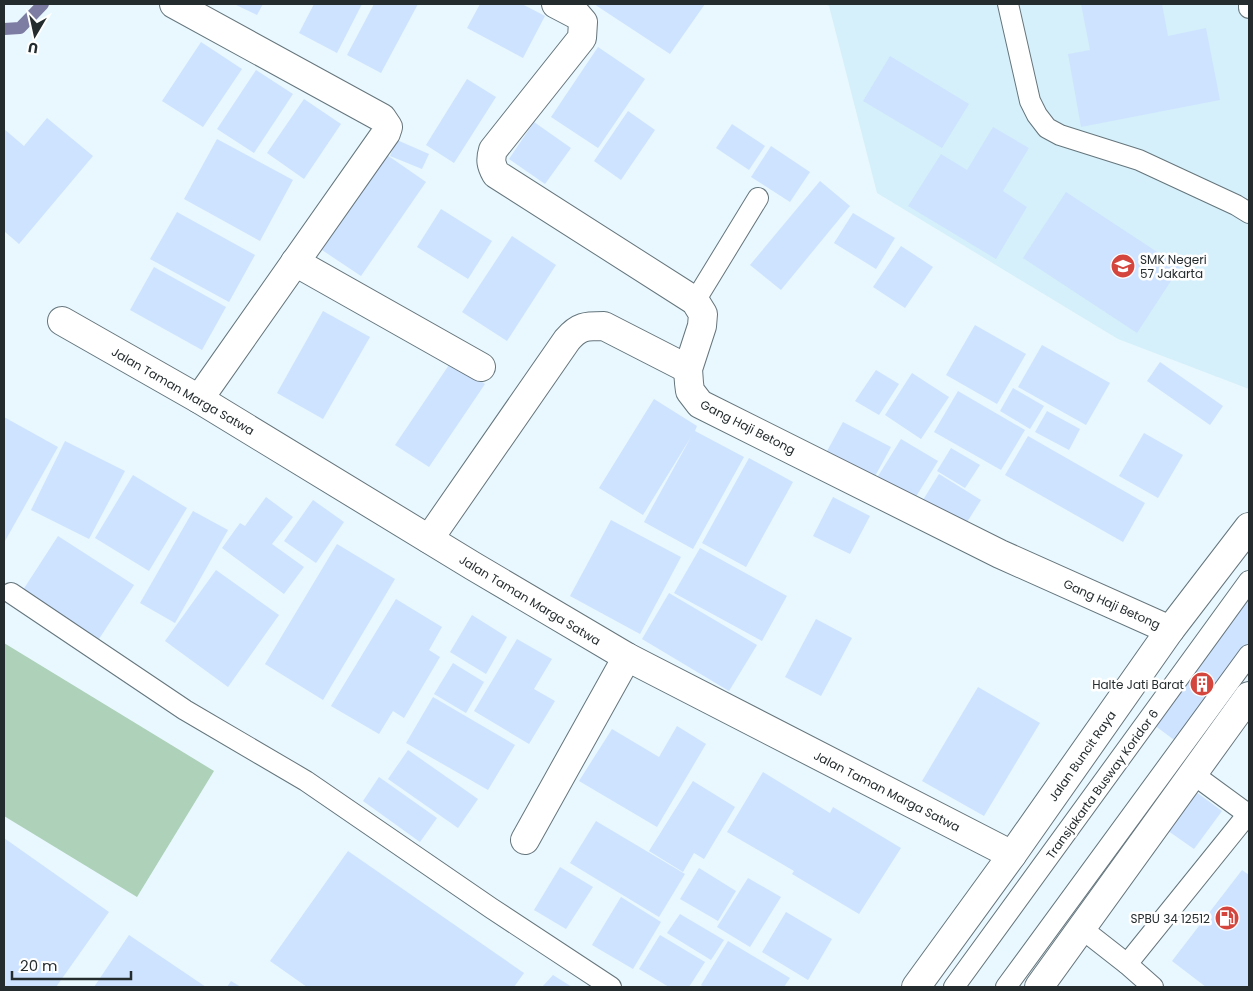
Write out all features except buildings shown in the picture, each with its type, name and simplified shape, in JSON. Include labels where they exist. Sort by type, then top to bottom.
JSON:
[{"type":"street","points":[[174,4],[382,118],[388,127],[386,133],[199,399]]},
{"type":"street","points":[[556,4],[577,15],[583,22],[582,38],[493,150],[491,165],[496,174],[695,301]]},
{"type":"street","points":[[295,262],[481,367]]},
{"type":"street","name":"Gang Haji Betong","points":[[695,301],[702,314],[702,326],[688,369],[690,392],[700,404],[1000,554],[1170,630]]},
{"type":"street","name":"Jalan Taman Marga Satwa","points":[[62,321],[199,399],[627,657],[1012,855]]},
{"type":"street","points":[[429,539],[566,340],[575,330],[590,326],[604,326],[688,369]]},
{"type":"street","name":"Jalan Buncit Raya","points":[[916,987],[1012,855],[1170,630],[1249,527]]},
{"type":"street","points":[[525,840],[627,657]]},
{"type":"street","points":[[1039,987],[1249,696]]},
{"type":"lane","points":[[1008,4],[1030,101],[1037,115],[1047,128],[1060,135],[1139,160],[1236,205],[1249,213]]},
{"type":"lane","points":[[1248,4],[1249,8]]},
{"type":"lane","points":[[695,301],[758,198]]},
{"type":"lane","name":"Transjakarta Busway Koridor 6","points":[[954,987],[1249,581]]},
{"type":"lane","points":[[11,593],[185,710],[306,781],[483,903],[611,987]]},
{"type":"lane","points":[[1006,987],[1249,655]]},
{"type":"lane","points":[[1127,964],[1249,815],[1193,774]]},
{"type":"lane","points":[[1081,928],[1153,987]]},
{"type":"shaded area","name":"SMK Negeri 57 Jakarta","points":[[824,4],[1249,4],[1249,389],[1118,339],[877,193],[829,6]]},
{"type":"green space","points":[[4,643],[214,771],[137,897],[4,816]]},
{"type":"waterway","points":[[4,29],[20,28],[43,4]]},
{"type":"place","name":"SMK Negeri 57 Jakarta","points":[[1123,266]]},
{"type":"place","name":"Halte Jati Barat","points":[[1202,684]]},
{"type":"place","name":"SPBU 34 12512","points":[[1227,918]]}]
